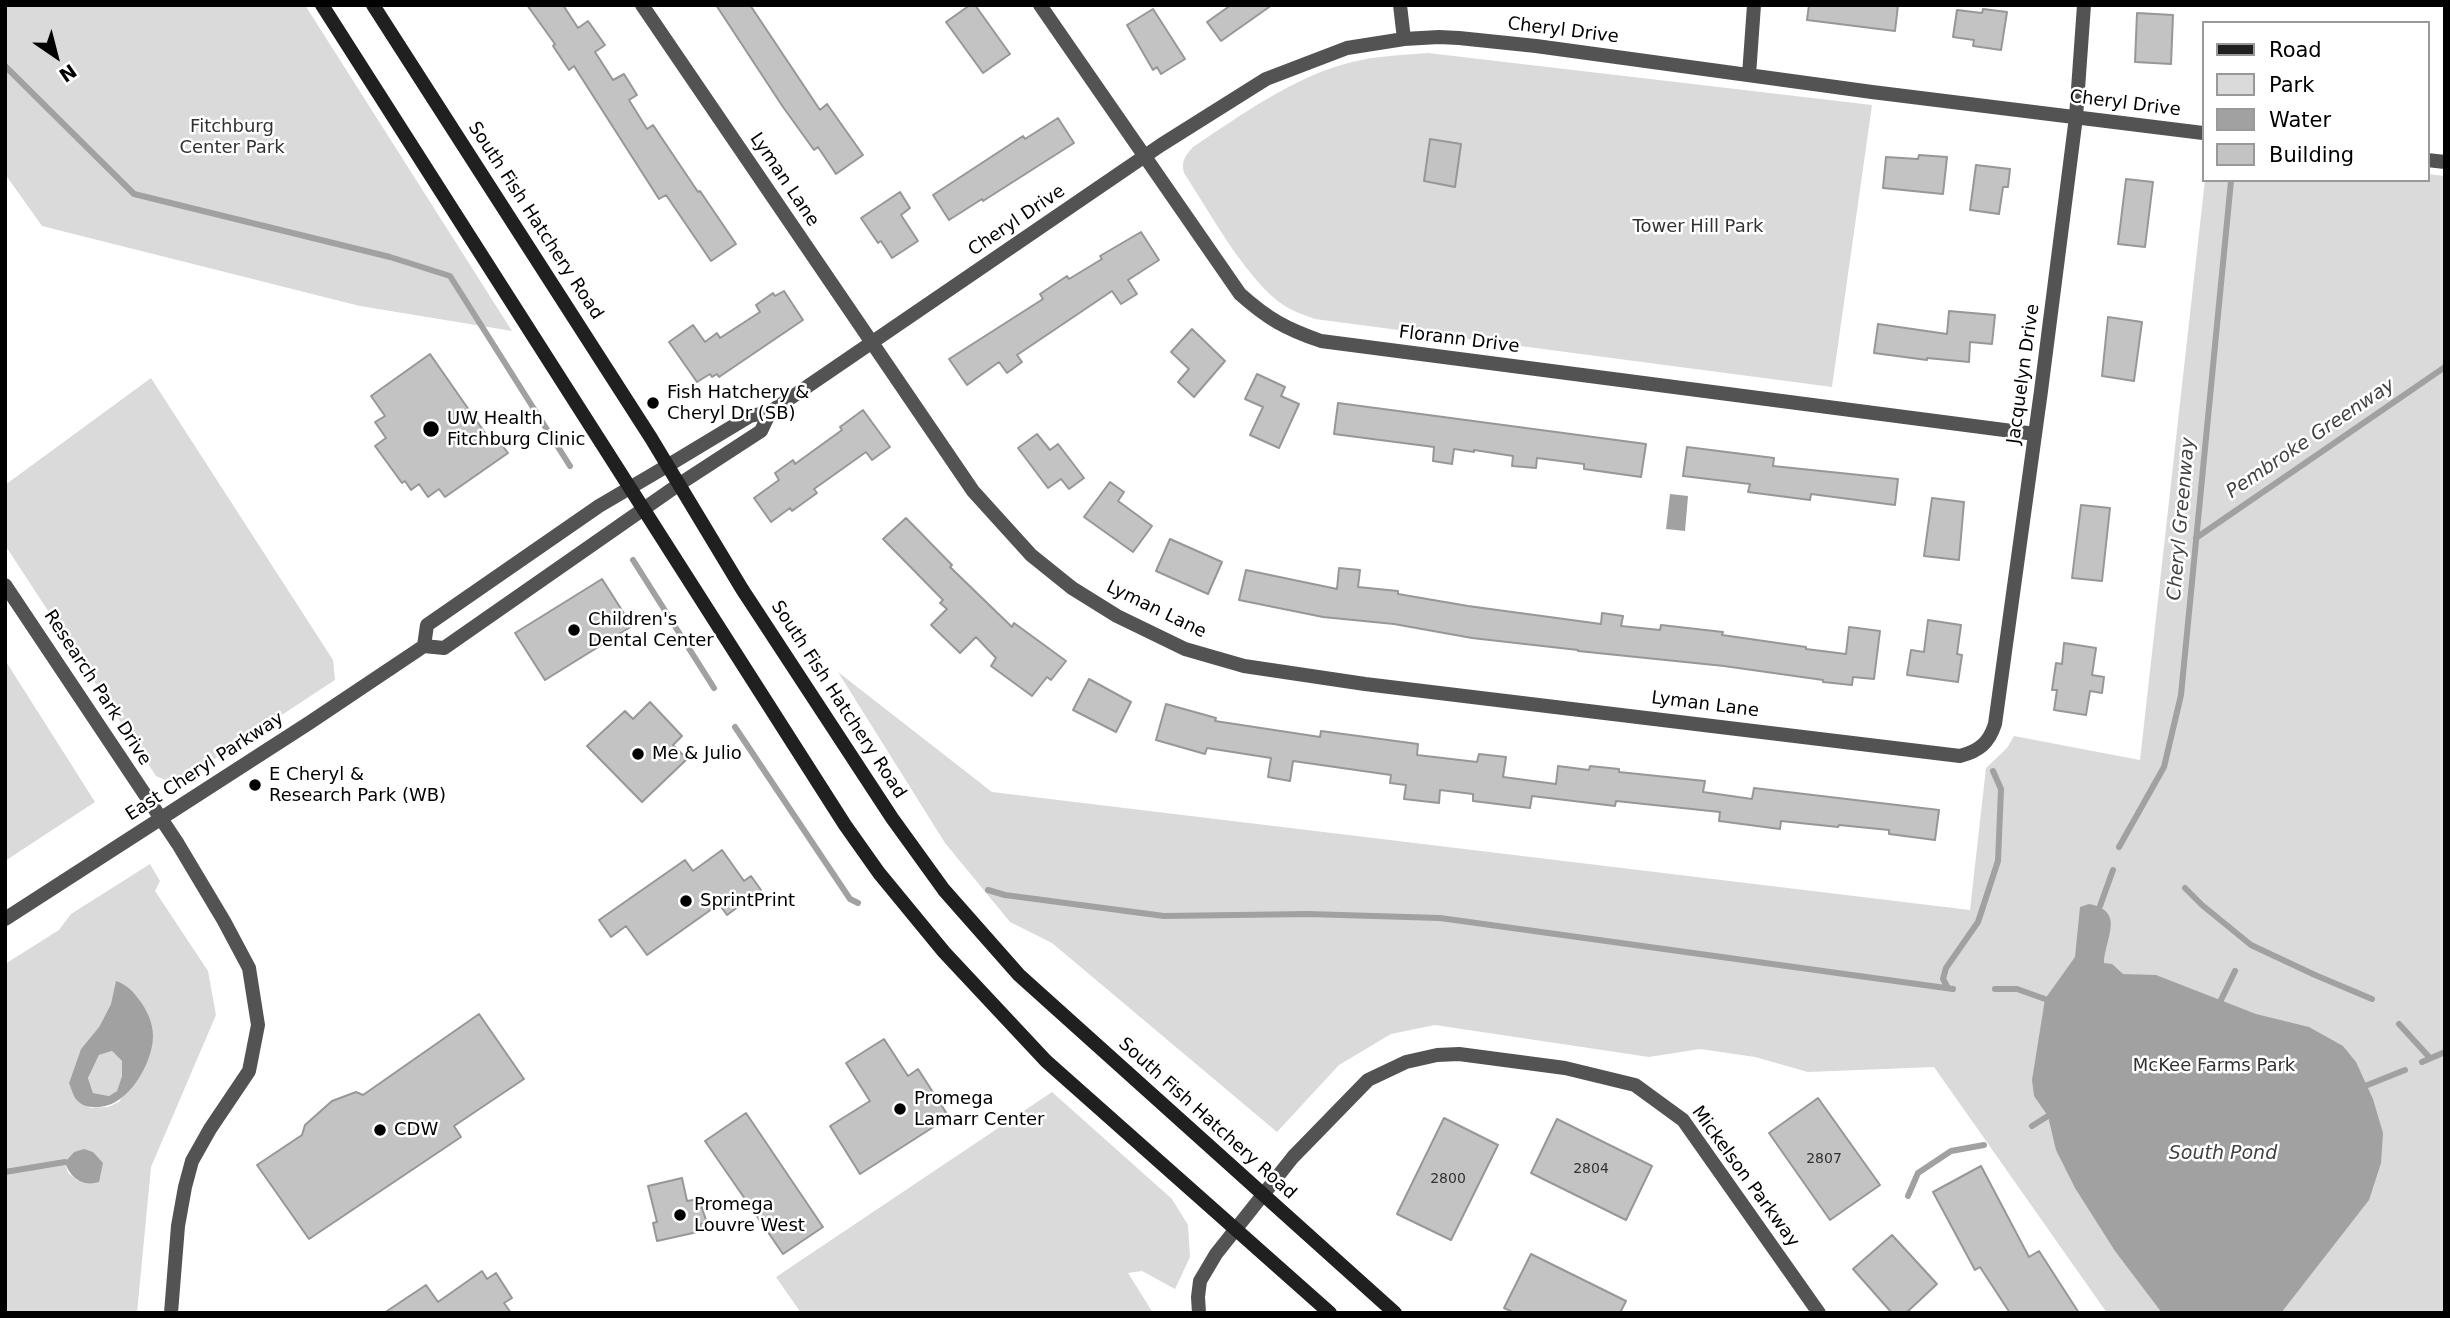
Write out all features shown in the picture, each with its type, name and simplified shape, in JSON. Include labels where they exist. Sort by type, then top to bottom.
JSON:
[{"type":"main road","points":[[323,5],[845,825],[879,873],[997,1012],[1046,1061],[1330,1313]]},
{"type":"main road","name":"South Fish Hatchery Road","points":[[373,5],[667,466],[742,589],[892,818],[944,890],[1020,975],[1395,1313]]},
{"type":"street","name":"Lyman Lane","points":[[642,5],[972,491],[1031,555],[1072,588],[1117,616],[1185,649],[1244,666],[1365,684],[1960,756],[1986,744]]},
{"type":"street","name":"Florann Drive","points":[[1040,5],[1240,294],[1264,316],[1291,330],[1321,341],[2035,434]]},
{"type":"street","points":[[1400,5],[1404,39]]},
{"type":"street","points":[[1749,75],[1754,5]]},
{"type":"street","name":"Jacquelyn Drive","points":[[1986,744],[1995,724],[2035,434],[2076,117],[2084,5]]},
{"type":"street","name":"Cheryl Drive","points":[[667,466],[750,416],[770,412],[1144,157],[1266,79],[1347,48],[1404,39],[1439,37],[1536,46],[2202,133]]},
{"type":"street","name":"Cheryl Drive","points":[[678,485],[761,431],[770,412]]},
{"type":"street","points":[[424,646],[427,625],[599,506],[667,466]]},
{"type":"street","name":"East Cheryl Parkway","points":[[5,919],[424,646],[444,648],[678,485]]},
{"type":"street","name":"Research Park Drive","points":[[5,585],[161,819],[225,922],[249,968],[258,1025],[249,1071],[192,1161],[178,1226],[171,1313]]},
{"type":"street","name":"Mickelson Parkway","points":[[1199,1313],[1200,1281],[1234,1229],[1293,1157],[1368,1080],[1406,1062],[1437,1055],[1459,1054],[1565,1068],[1635,1085],[1683,1120],[1819,1313]]},
{"type":"green space","name":"Fitchburg Center Park","points":[[5,5],[305,5],[512,331],[360,306],[42,226],[5,174]]},
{"type":"green space","name":"Tower Hill Park","points":[[1428,53],[1872,105],[1832,387],[1315,319],[1288,308],[1271,295],[1243,264],[1184,173],[1183,162],[1186,156],[1193,147],[1249,110],[1306,78],[1358,61]]},
{"type":"green space","name":"McKee Farms Park","points":[[2429,174],[2445,176],[2445,1313],[2107,1313],[1934,1067],[1808,1072],[1755,1057],[1700,1049],[1649,1057],[1435,1025],[1391,1034],[1339,1065],[1277,1132],[1052,943],[1010,922],[945,843],[838,672],[992,792],[1970,910],[1986,768],[2007,748],[2014,736],[2140,760],[2205,182],[2429,182]]},
{"type":"green space","points":[[151,378],[333,660],[335,680],[181,781],[170,782],[156,776],[5,545],[5,485]]},
{"type":"green space","points":[[5,660],[95,802],[5,861]]},
{"type":"green space","points":[[150,864],[160,881],[155,891],[208,971],[216,1015],[151,1167],[137,1313],[5,1313],[5,964],[59,930],[71,914]],"holes":[[[111,1004],[147,1011],[153,1036],[147,1060],[119,1102],[108,1107],[90,1108],[69,1083],[81,1049],[99,1027]],[[74,1152],[93,1152],[78,1181],[68,1173],[65,1162]]]},
{"type":"green space","points":[[112,1051],[122,1061],[122,1076],[117,1091],[109,1096],[93,1093],[88,1078],[99,1055]]},
{"type":"green space","points":[[1052,1092],[1172,1199],[1188,1225],[1190,1257],[1175,1289],[1142,1271],[1128,1273],[1153,1313],[801,1313],[776,1277]]},
{"type":"water","points":[[1670,494],[1688,496],[1685,531],[1666,529]]},
{"type":"water","name":"South Pond","points":[[2089,904],[2107,913],[2110,919],[2104,963],[2112,964],[2123,974],[2156,975],[2256,1014],[2309,1027],[2343,1046],[2356,1062],[2373,1099],[2383,1133],[2381,1163],[2369,1200],[2281,1313],[2162,1313],[2115,1251],[2075,1188],[2056,1150],[2048,1116],[2034,1096],[2032,1080],[2045,999],[2075,957],[2080,907]]},
{"type":"water","points":[[116,981],[132,991],[149,1017],[153,1031],[152,1047],[144,1070],[129,1091],[110,1105],[89,1107],[75,1098],[69,1083],[81,1049],[99,1027],[111,1004]],"holes":[[[112,1051],[122,1061],[122,1076],[117,1091],[109,1096],[93,1093],[88,1078],[99,1055]]]},
{"type":"water","points":[[84,1149],[93,1152],[103,1163],[99,1182],[82,1182],[73,1177],[67,1168],[65,1162],[74,1152]]},
{"type":"building","points":[[527,5],[563,5],[578,28],[588,21],[605,45],[595,52],[613,80],[624,74],[637,95],[629,100],[647,129],[653,125],[736,244],[711,261],[666,195],[659,199],[574,66],[569,70],[553,46],[555,44]]},
{"type":"building","points":[[716,5],[750,5],[820,110],[827,104],[863,155],[836,174],[818,147],[814,150],[783,107]]},
{"type":"building","points":[[970,5],[975,5],[1010,54],[983,73],[946,22]]},
{"type":"building","points":[[1231,5],[1272,5],[1221,41],[1207,22]]},
{"type":"building","points":[[1809,5],[1898,5],[1895,31],[1807,20]]},
{"type":"building","points":[[1153,9],[1185,59],[1161,74],[1157,67],[1153,70],[1127,25]]},
{"type":"building","points":[[1983,9],[2007,12],[2001,50],[1973,46],[1974,40],[1953,37],[1957,10],[1982,13]]},
{"type":"building","points":[[2137,13],[2173,15],[2171,64],[2135,62]]},
{"type":"building","points":[[1058,118],[1074,143],[949,220],[933,195],[1023,136],[1025,139]]},
{"type":"building","points":[[1430,139],[1461,144],[1455,187],[1424,181]]},
{"type":"building","points":[[1919,155],[1947,157],[1943,194],[1883,188],[1886,157],[1918,159]]},
{"type":"building","points":[[1976,165],[2010,169],[2008,187],[2003,187],[1999,214],[1970,210]]},
{"type":"building","points":[[2126,179],[2153,182],[2145,247],[2118,244]]},
{"type":"building","points":[[900,192],[910,208],[901,215],[918,241],[892,258],[861,218]]},
{"type":"building","points":[[1141,232],[1159,260],[1128,280],[1137,294],[1121,304],[1112,291],[1017,355],[1022,362],[1007,373],[999,362],[967,385],[949,359],[1043,299],[1040,294],[1067,276],[1069,279],[1102,259],[1100,256]]},
{"type":"building","points":[[784,291],[803,320],[719,377],[717,374],[712,377],[710,374],[697,382],[669,342],[693,325],[705,342],[717,333],[720,338],[760,312],[756,305],[773,293],[775,296]]},
{"type":"building","points":[[1949,311],[1995,315],[1992,344],[1970,342],[1969,362],[1874,353],[1878,324],[1947,334]]},
{"type":"building","points":[[2108,317],[2142,322],[2134,381],[2102,376]]},
{"type":"building","points":[[1192,329],[1225,361],[1194,397],[1178,382],[1189,369],[1171,352]]},
{"type":"building","name":"UW Health Fitchburg Clinic","points":[[430,354],[490,440],[495,436],[508,453],[445,497],[439,489],[428,497],[419,484],[411,490],[405,481],[402,483],[375,446],[386,438],[375,422],[385,416],[371,396]]},
{"type":"building","points":[[1257,374],[1285,387],[1281,396],[1299,404],[1279,448],[1250,435],[1263,407],[1245,399]]},
{"type":"building","points":[[1338,403],[1646,444],[1641,477],[1584,469],[1584,464],[1537,458],[1536,468],[1512,466],[1513,456],[1474,450],[1454,449],[1452,464],[1433,461],[1434,447],[1334,434]]},
{"type":"building","points":[[863,410],[890,447],[872,460],[866,452],[814,489],[817,493],[771,522],[754,498],[779,480],[775,473],[793,460],[795,464],[842,430],[840,427]]},
{"type":"building","points":[[1037,434],[1050,450],[1058,444],[1084,478],[1069,489],[1061,479],[1048,488],[1018,448]]},
{"type":"building","points":[[1687,447],[1774,458],[1773,466],[1898,479],[1895,505],[1811,494],[1810,500],[1748,492],[1750,484],[1683,476]]},
{"type":"building","points":[[1110,482],[1124,492],[1118,501],[1152,526],[1133,552],[1084,517]]},
{"type":"building","points":[[1932,498],[1964,502],[1959,560],[1924,556]]},
{"type":"building","points":[[2081,505],[2110,508],[2102,581],[2072,578]]},
{"type":"building","points":[[906,518],[952,565],[950,567],[1012,627],[1014,623],[1066,661],[1051,680],[1047,677],[1032,696],[991,666],[996,658],[976,637],[960,653],[931,625],[947,609],[940,603],[943,600],[883,539]]},
{"type":"building","points":[[1170,539],[1222,562],[1208,594],[1156,571]]},
{"type":"building","points":[[1339,568],[1360,570],[1358,587],[1398,591],[1398,594],[1468,606],[1601,624],[1602,613],[1623,616],[1621,626],[1660,630],[1661,625],[1723,632],[1722,635],[1846,654],[1849,627],[1880,631],[1874,679],[1853,677],[1852,685],[1823,682],[1724,666],[1472,638],[1394,624],[1323,617],[1239,600],[1246,570],[1337,589]]},
{"type":"building","name":"Children's Dental Center","points":[[602,579],[632,626],[545,680],[515,633]]},
{"type":"building","points":[[1928,620],[1961,625],[1957,654],[1962,655],[1958,682],[1907,675],[1911,650],[1924,652]]},
{"type":"building","points":[[2064,643],[2096,648],[2092,675],[2104,677],[2102,693],[2090,691],[2086,715],[2054,710],[2057,690],[2052,690],[2056,663],[2062,664]]},
{"type":"building","points":[[1089,679],[1131,702],[1116,732],[1073,710]]},
{"type":"building","name":"Me & Julio","points":[[650,702],[682,736],[673,745],[687,759],[642,802],[587,746],[625,711],[633,719]]},
{"type":"building","points":[[1166,704],[1216,718],[1215,721],[1320,737],[1321,731],[1418,744],[1417,755],[1477,762],[1479,754],[1506,757],[1503,777],[1556,784],[1558,766],[1589,770],[1590,766],[1619,769],[1619,772],[1705,781],[1703,792],[1752,799],[1754,788],[1939,810],[1935,840],[1889,834],[1889,830],[1839,825],[1781,821],[1780,829],[1719,821],[1720,812],[1616,801],[1615,806],[1532,796],[1530,808],[1473,801],[1473,794],[1440,790],[1439,803],[1404,799],[1406,785],[1390,783],[1391,775],[1293,761],[1290,781],[1268,777],[1271,758],[1207,748],[1205,754],[1156,740]]},
{"type":"building","name":"SprintPrint","points":[[722,850],[744,881],[751,876],[761,890],[727,915],[719,904],[647,955],[626,926],[611,937],[599,920],[685,860],[693,871]]},
{"type":"building","name":"CDW","points":[[479,1014],[524,1079],[454,1126],[461,1137],[309,1239],[257,1165],[302,1135],[305,1125],[332,1101],[356,1092],[363,1095]]},
{"type":"building","name":"Promega Lamarr Center","points":[[884,1039],[908,1076],[918,1069],[949,1117],[860,1174],[830,1126],[870,1101],[846,1063]]},
{"type":"building","points":[[1818,1098],[1880,1185],[1830,1220],[1769,1133]]},
{"type":"building","points":[[746,1113],[823,1227],[783,1254],[705,1141]]},
{"type":"building","points":[[1444,1118],[1498,1145],[1451,1240],[1397,1214]]},
{"type":"building","points":[[1557,1119],[1652,1166],[1626,1220],[1531,1173]]},
{"type":"building","points":[[1981,1166],[2029,1257],[2039,1251],[2079,1313],[2010,1313],[1980,1267],[1975,1270],[1933,1192]]},
{"type":"building","name":"Promega Louvre West","points":[[682,1178],[687,1201],[699,1199],[707,1223],[700,1224],[702,1231],[657,1241],[653,1223],[657,1222],[648,1186]]},
{"type":"building","points":[[1892,1235],[1937,1284],[1906,1313],[1892,1313],[1853,1269]]},
{"type":"building","points":[[1531,1254],[1626,1301],[1620,1313],[1515,1313],[1504,1308]]},
{"type":"building","points":[[482,1271],[487,1279],[496,1273],[512,1298],[504,1303],[511,1313],[384,1313],[426,1285],[438,1302]]},
{"type":"waterway","points":[[5,66],[134,194],[390,257],[450,276],[570,466]]},
{"type":"waterway","name":"Cheryl Greenway","points":[[2119,847],[2164,767],[2181,695],[2231,182]]},
{"type":"waterway","name":"Pembroke Greenway","points":[[2196,538],[2445,367]]},
{"type":"waterway","points":[[633,560],[714,688]]},
{"type":"waterway","points":[[735,727],[850,899],[858,903]]},
{"type":"waterway","points":[[1948,988],[1943,979],[1946,968],[1978,922],[1998,861],[2001,789],[1993,771]]},
{"type":"waterway","points":[[2100,906],[2113,870]]},
{"type":"waterway","points":[[2185,888],[2251,945],[2372,999]]},
{"type":"waterway","points":[[988,890],[1005,895],[1164,916],[1308,914],[1440,918],[1953,989]]},
{"type":"waterway","points":[[2221,1000],[2235,971]]},
{"type":"waterway","points":[[1995,989],[2017,989],[2045,999]]},
{"type":"waterway","points":[[2399,1024],[2430,1058]]},
{"type":"waterway","points":[[2422,1062],[2445,1052]]},
{"type":"waterway","points":[[2365,1086],[2405,1070]]},
{"type":"waterway","points":[[2032,1126],[2048,1116]]},
{"type":"waterway","points":[[1908,1196],[1918,1173],[1951,1151],[1984,1145]]},
{"type":"waterway","points":[[5,1172],[65,1162]]},
{"type":"place","name":"Fish Hatchery & Cheryl Dr (SB)","points":[[653,403]]},
{"type":"place","name":"UW Health Fitchburg Clinic","points":[[431,429]]},
{"type":"place","name":"Children's Dental Center","points":[[574,630]]},
{"type":"place","name":"Me & Julio","points":[[638,754]]},
{"type":"place","name":"E Cheryl & Research Park (WB)","points":[[255,785]]},
{"type":"place","name":"SprintPrint","points":[[686,901]]},
{"type":"place","name":"Promega Lamarr Center","points":[[900,1109]]},
{"type":"place","name":"CDW","points":[[380,1130]]},
{"type":"place","name":"Promega Louvre West","points":[[680,1215]]}]
